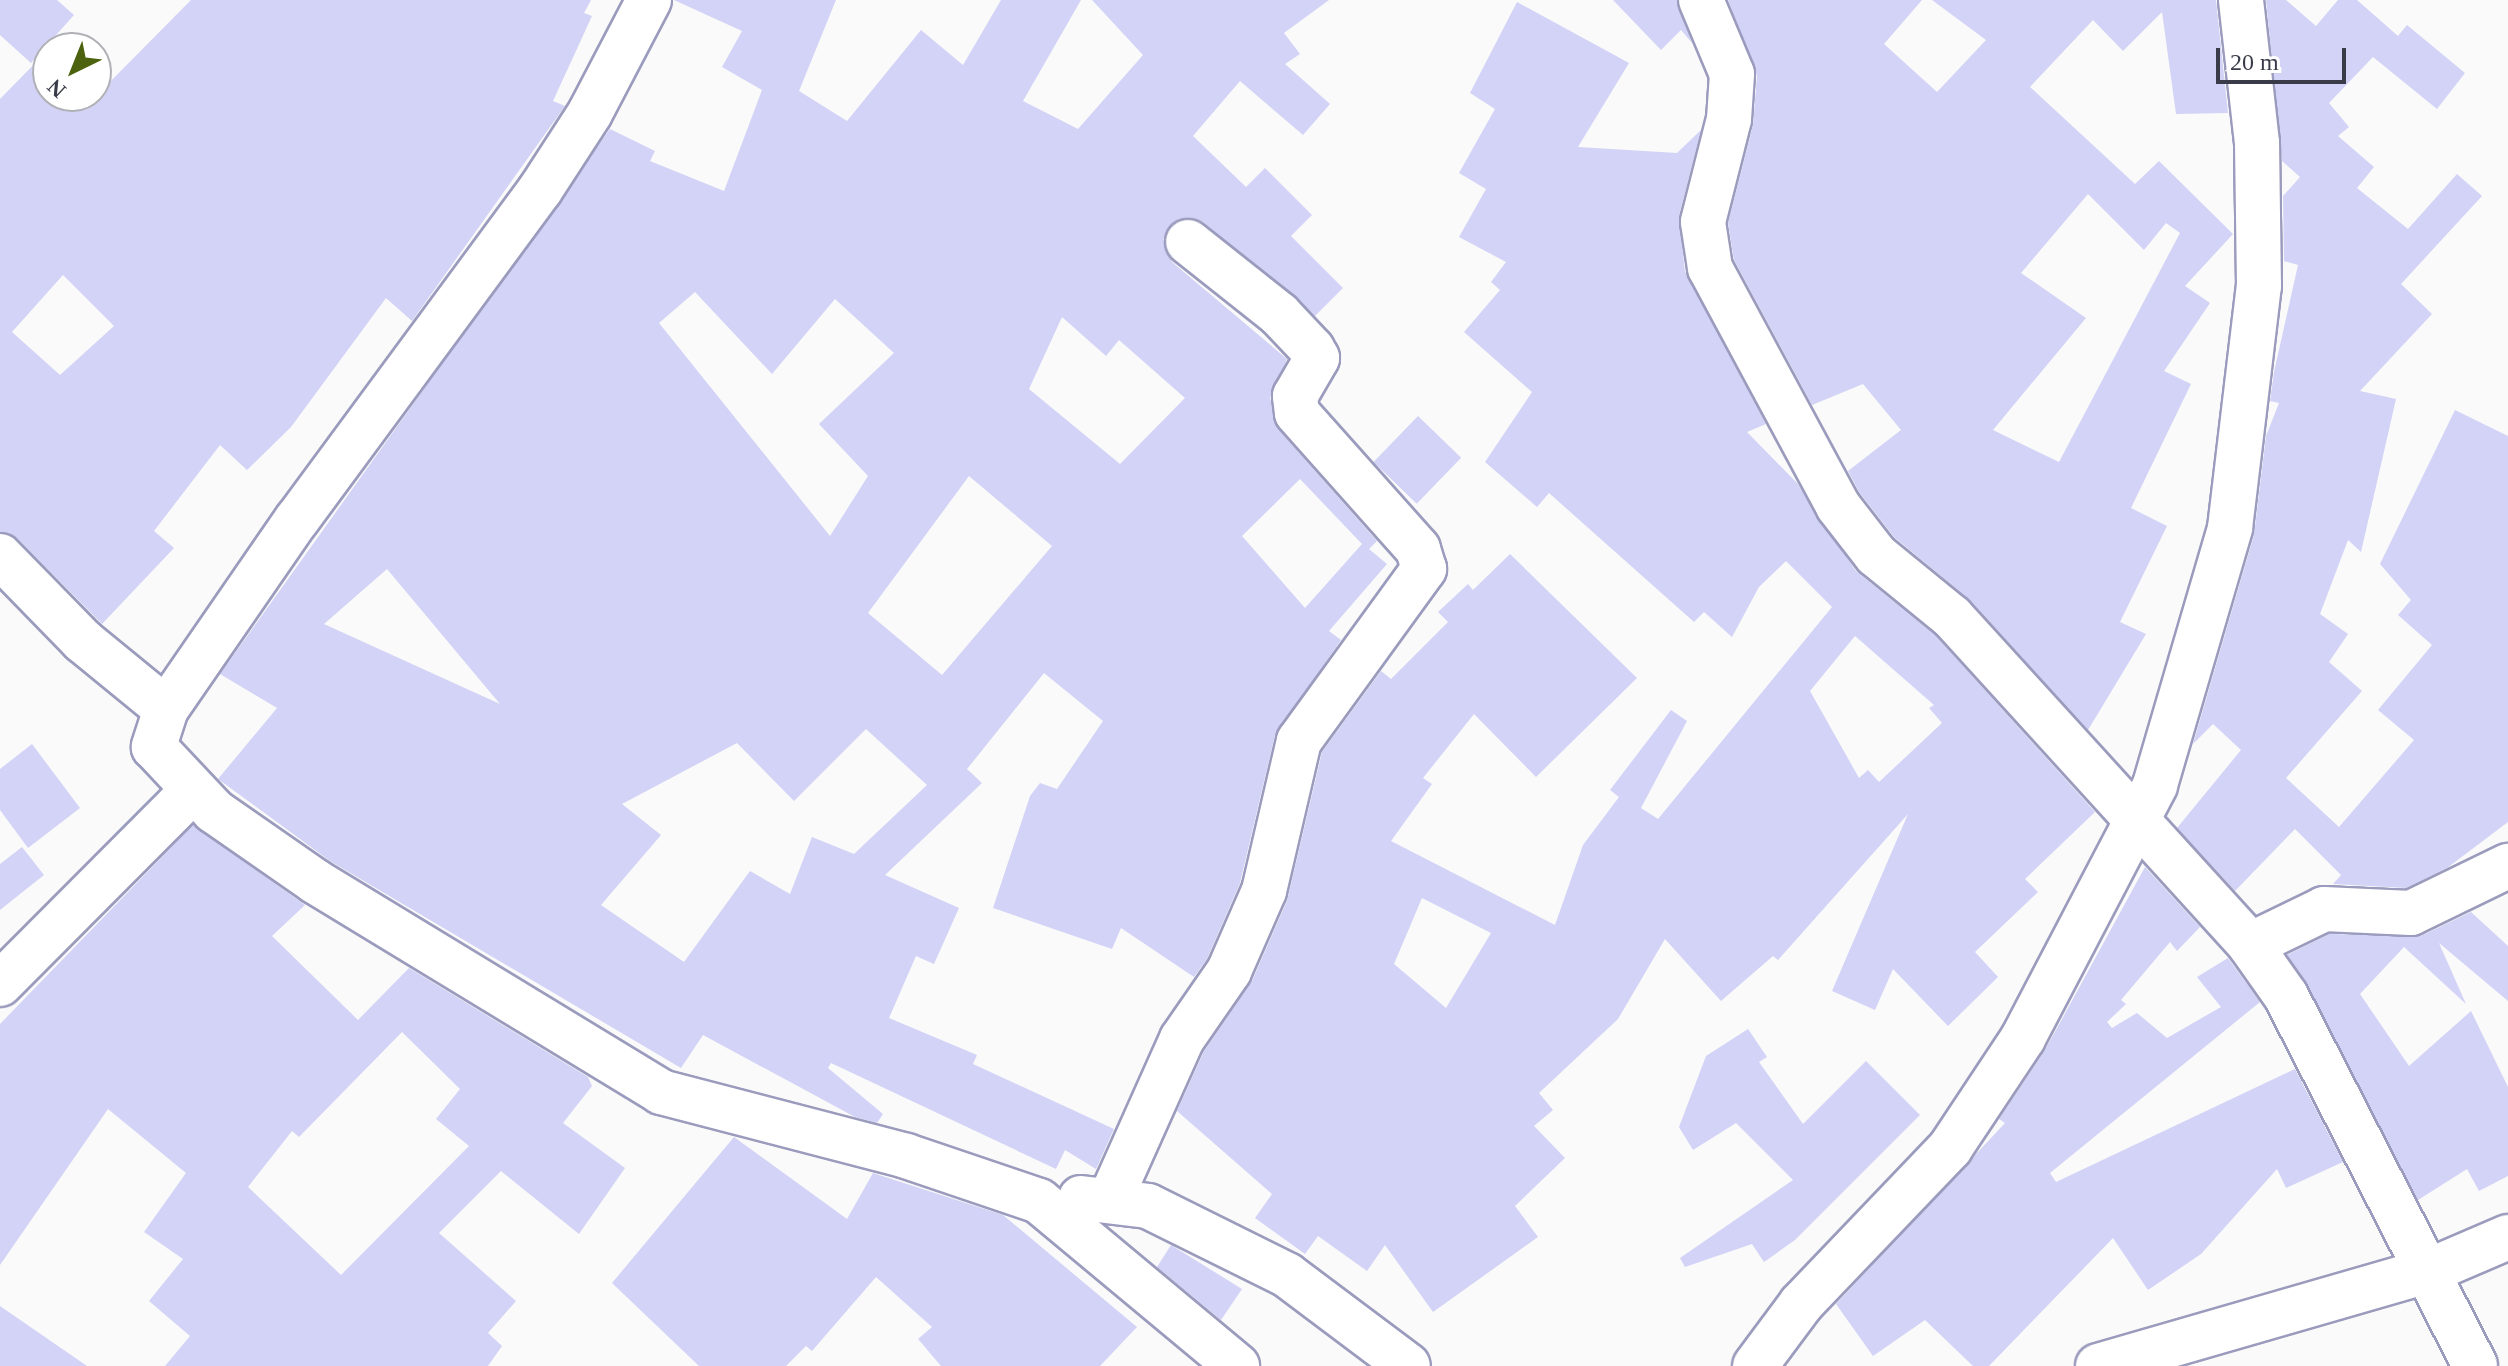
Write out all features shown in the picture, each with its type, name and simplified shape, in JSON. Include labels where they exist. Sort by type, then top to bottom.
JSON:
[{"type":"street","points":[[649,0],[590,113],[540,190],[297,519],[166,709],[154,747],[192,791],[316,882],[661,1092],[906,1156],[1039,1201],[1110,1200],[1148,1206],[1287,1275],[1408,1366]]},
{"type":"street","points":[[1701,0],[1732,74],[1729,119],[1703,222],[1710,268],[1752,353],[1859,538],[1952,617],[2136,824],[2250,945],[2286,996],[2431,1270],[2475,1366]]},
{"type":"street","points":[[1755,1366],[1801,1304],[1950,1148],[2023,1038],[2155,785],[2203,631],[2230,528],[2245,418],[2259,286],[2257,143],[2241,0]]},
{"type":"street","points":[[1110,1200],[1182,1039],[1229,971],[1264,891],[1299,741],[1424,569],[1418,549],[1297,413],[1295,396],[1317,358],[1312,349],[1279,314],[1188,242]]},
{"type":"street","points":[[0,556],[83,641],[166,709]]},
{"type":"street","points":[[0,984],[192,791]]},
{"type":"street","points":[[2250,945],[2324,909],[2411,913],[2508,866]]},
{"type":"street","points":[[1039,1201],[1237,1366]]},
{"type":"street","points":[[2098,1366],[2431,1270],[2508,1237]]},
{"type":"building","points":[[0,0],[57,0],[74,15],[59,32],[32,32],[31,63],[0,35]]},
{"type":"building","points":[[191,0],[591,0],[584,13],[592,16],[553,101],[565,106],[412,321],[386,298],[291,427],[247,470],[220,445],[154,531],[174,548],[102,624],[18,539],[0,532],[0,99],[32,66],[32,112],[112,112],[112,80]],"holes":[[[63,275],[114,326],[60,375],[12,332]]]},
{"type":"building","points":[[674,0],[836,0],[799,91],[847,121],[921,30],[963,65],[1001,0],[1081,0],[1023,101],[1078,129],[1143,55],[1092,0],[1329,0],[1284,33],[1300,54],[1285,64],[1330,104],[1303,135],[1240,81],[1193,136],[1246,187],[1265,168],[1312,215],[1291,236],[1343,288],[1315,316],[1203,222],[1178,219],[1163,239],[1172,262],[1287,359],[1270,398],[1278,429],[1377,541],[1369,549],[1387,564],[1329,631],[1341,640],[1275,735],[1240,883],[1207,959],[1194,977],[1121,928],[1112,949],[993,908],[1030,796],[1040,783],[1057,789],[1103,721],[1044,673],[967,769],[982,783],[885,875],[959,908],[934,964],[916,956],[889,1018],[977,1055],[973,1064],[1114,1129],[1096,1169],[1065,1150],[1056,1169],[831,1063],[828,1068],[883,1114],[877,1123],[855,1117],[703,1035],[681,1068],[330,861],[218,779],[277,708],[220,674],[610,129],[655,151],[650,161],[724,191],[762,90],[722,67],[742,31]],"holes":[[[695,292],[772,374],[835,299],[894,353],[819,424],[868,476],[830,536],[659,323]],[[1062,317],[1106,356],[1119,340],[1185,398],[1120,464],[1029,389]],[[969,476],[1052,546],[942,675],[868,613]],[[1300,479],[1362,544],[1305,608],[1242,536]],[[387,569],[500,704],[324,624]],[[866,729],[927,785],[854,854],[812,837],[790,894],[750,871],[684,962],[601,905],[661,835],[622,804],[737,743],[794,801]]]},
{"type":"building","points":[[1613,0],[1677,0],[1692,43],[1681,30],[1661,50]]},
{"type":"building","points":[[1728,0],[1922,0],[1884,44],[1937,92],[1986,40],[1932,0],[2216,0],[2228,113],[2176,114],[2162,12],[2123,51],[2093,20],[2030,87],[2135,184],[2159,161],[2233,234],[2185,286],[2210,303],[2164,371],[2191,384],[2131,508],[2167,526],[2120,622],[2146,634],[2088,730],[1970,600],[1894,537],[1859,492],[1848,471],[1901,430],[1863,384],[1812,405],[1734,260],[1728,223],[1753,125],[1757,76]],"holes":[[[2088,194],[2144,250],[2166,223],[2180,233],[2059,462],[1993,430],[2086,318],[2021,273]]]},
{"type":"building","points":[[2266,0],[2286,0],[2316,26],[2338,0],[2357,0],[2398,36],[2407,25],[2465,73],[2437,109],[2373,57],[2329,103],[2349,127],[2338,136],[2374,167],[2357,188],[2408,229],[2457,174],[2482,196],[2401,284],[2432,314],[2360,391],[2396,399],[2361,552],[2348,540],[2320,614],[2348,634],[2329,662],[2362,691],[2286,778],[2339,827],[2414,740],[2378,710],[2432,645],[2398,615],[2411,600],[2380,564],[2455,410],[2508,436],[2508,822],[2447,868],[2406,888],[2333,884],[2341,875],[2295,829],[2235,891],[2177,828],[2241,750],[2213,724],[2193,744],[2254,535],[2266,436],[2279,403],[2270,401],[2274,372],[2298,265],[2284,261],[2283,196],[2300,177],[2282,161]]},
{"type":"building","points":[[1517,2],[1629,63],[1578,147],[1677,153],[1701,130],[1679,216],[1685,272],[1766,424],[1747,432],[1797,483],[1856,571],[1935,635],[2095,812],[2025,879],[2038,892],[1975,952],[1998,977],[1948,1026],[1893,969],[1875,1010],[1832,991],[1908,814],[1778,960],[1773,956],[1721,1001],[1665,939],[1618,1019],[1539,1093],[1553,1110],[1534,1126],[1565,1158],[1515,1206],[1538,1237],[1433,1312],[1385,1245],[1367,1271],[1318,1236],[1305,1254],[1255,1218],[1272,1194],[1177,1111],[1204,1051],[1252,981],[1287,901],[1322,752],[1381,671],[1391,679],[1448,622],[1438,612],[1468,584],[1473,590],[1510,554],[1637,678],[1536,777],[1474,714],[1423,778],[1432,784],[1391,841],[1555,925],[1583,845],[1619,797],[1610,790],[1671,710],[1687,721],[1641,808],[1658,819],[1832,607],[1786,561],[1759,587],[1732,637],[1704,612],[1694,622],[1549,493],[1537,507],[1485,462],[1532,392],[1464,332],[1500,290],[1491,282],[1506,262],[1459,237],[1486,189],[1459,173],[1495,109],[1470,93]],"holes":[[[1855,636],[1934,705],[1929,708],[1942,723],[1879,782],[1868,770],[1859,778],[1810,691]],[[1422,898],[1491,933],[1446,1008],[1394,964]]]},
{"type":"building","points":[[1418,416],[1461,458],[1417,504],[1374,462]]},
{"type":"building","points":[[32,744],[80,808],[28,848],[0,810],[0,769]]},
{"type":"building","points":[[193,825],[305,905],[272,936],[358,1020],[409,968],[588,1077],[592,1086],[563,1123],[625,1168],[579,1234],[501,1171],[439,1233],[516,1301],[488,1333],[502,1346],[488,1366],[165,1366],[190,1336],[149,1301],[183,1259],[144,1232],[186,1173],[108,1109],[0,1265],[0,1024]],"holes":[[[402,1032],[460,1089],[436,1119],[469,1146],[341,1275],[248,1187],[292,1131],[299,1137]]]},
{"type":"building","points":[[22,847],[44,875],[0,910],[0,864]]},
{"type":"building","points":[[2145,867],[2200,927],[2177,951],[2170,942],[2121,1000],[2126,1004],[2107,1022],[2112,1028],[2137,1013],[2167,1038],[2221,1007],[2197,977],[2228,958],[2260,1002],[2050,1173],[2056,1182],[2295,1069],[2343,1162],[2286,1188],[2277,1169],[2201,1254],[2148,1290],[2113,1238],[1989,1366],[1973,1366],[1925,1320],[1873,1356],[1836,1304],[2005,1123],[1999,1119],[2045,1050]]},
{"type":"building","points":[[2471,912],[2508,946],[2508,1001],[2439,943],[2466,1004],[2404,947],[2360,994],[2409,1066],[2471,1011],[2508,1087],[2508,1176],[2479,1191],[2467,1169],[2418,1200],[2287,955],[2329,934],[2421,936]]},
{"type":"building","points":[[1748,1029],[1767,1057],[1759,1062],[1803,1124],[1866,1061],[1920,1115],[1795,1240],[1764,1262],[1752,1244],[1685,1267],[1680,1258],[1793,1180],[1736,1123],[1693,1150],[1679,1127],[1706,1056]]},
{"type":"building","points":[[734,1137],[847,1219],[873,1173],[1003,1215],[1137,1327],[1100,1366],[941,1366],[918,1339],[932,1327],[876,1277],[812,1351],[806,1346],[786,1366],[699,1366],[612,1283]]},
{"type":"building","points":[[1171,1245],[1242,1289],[1221,1320],[1157,1267]]},
{"type":"building","points":[[0,1306],[87,1366],[0,1366]]}]
